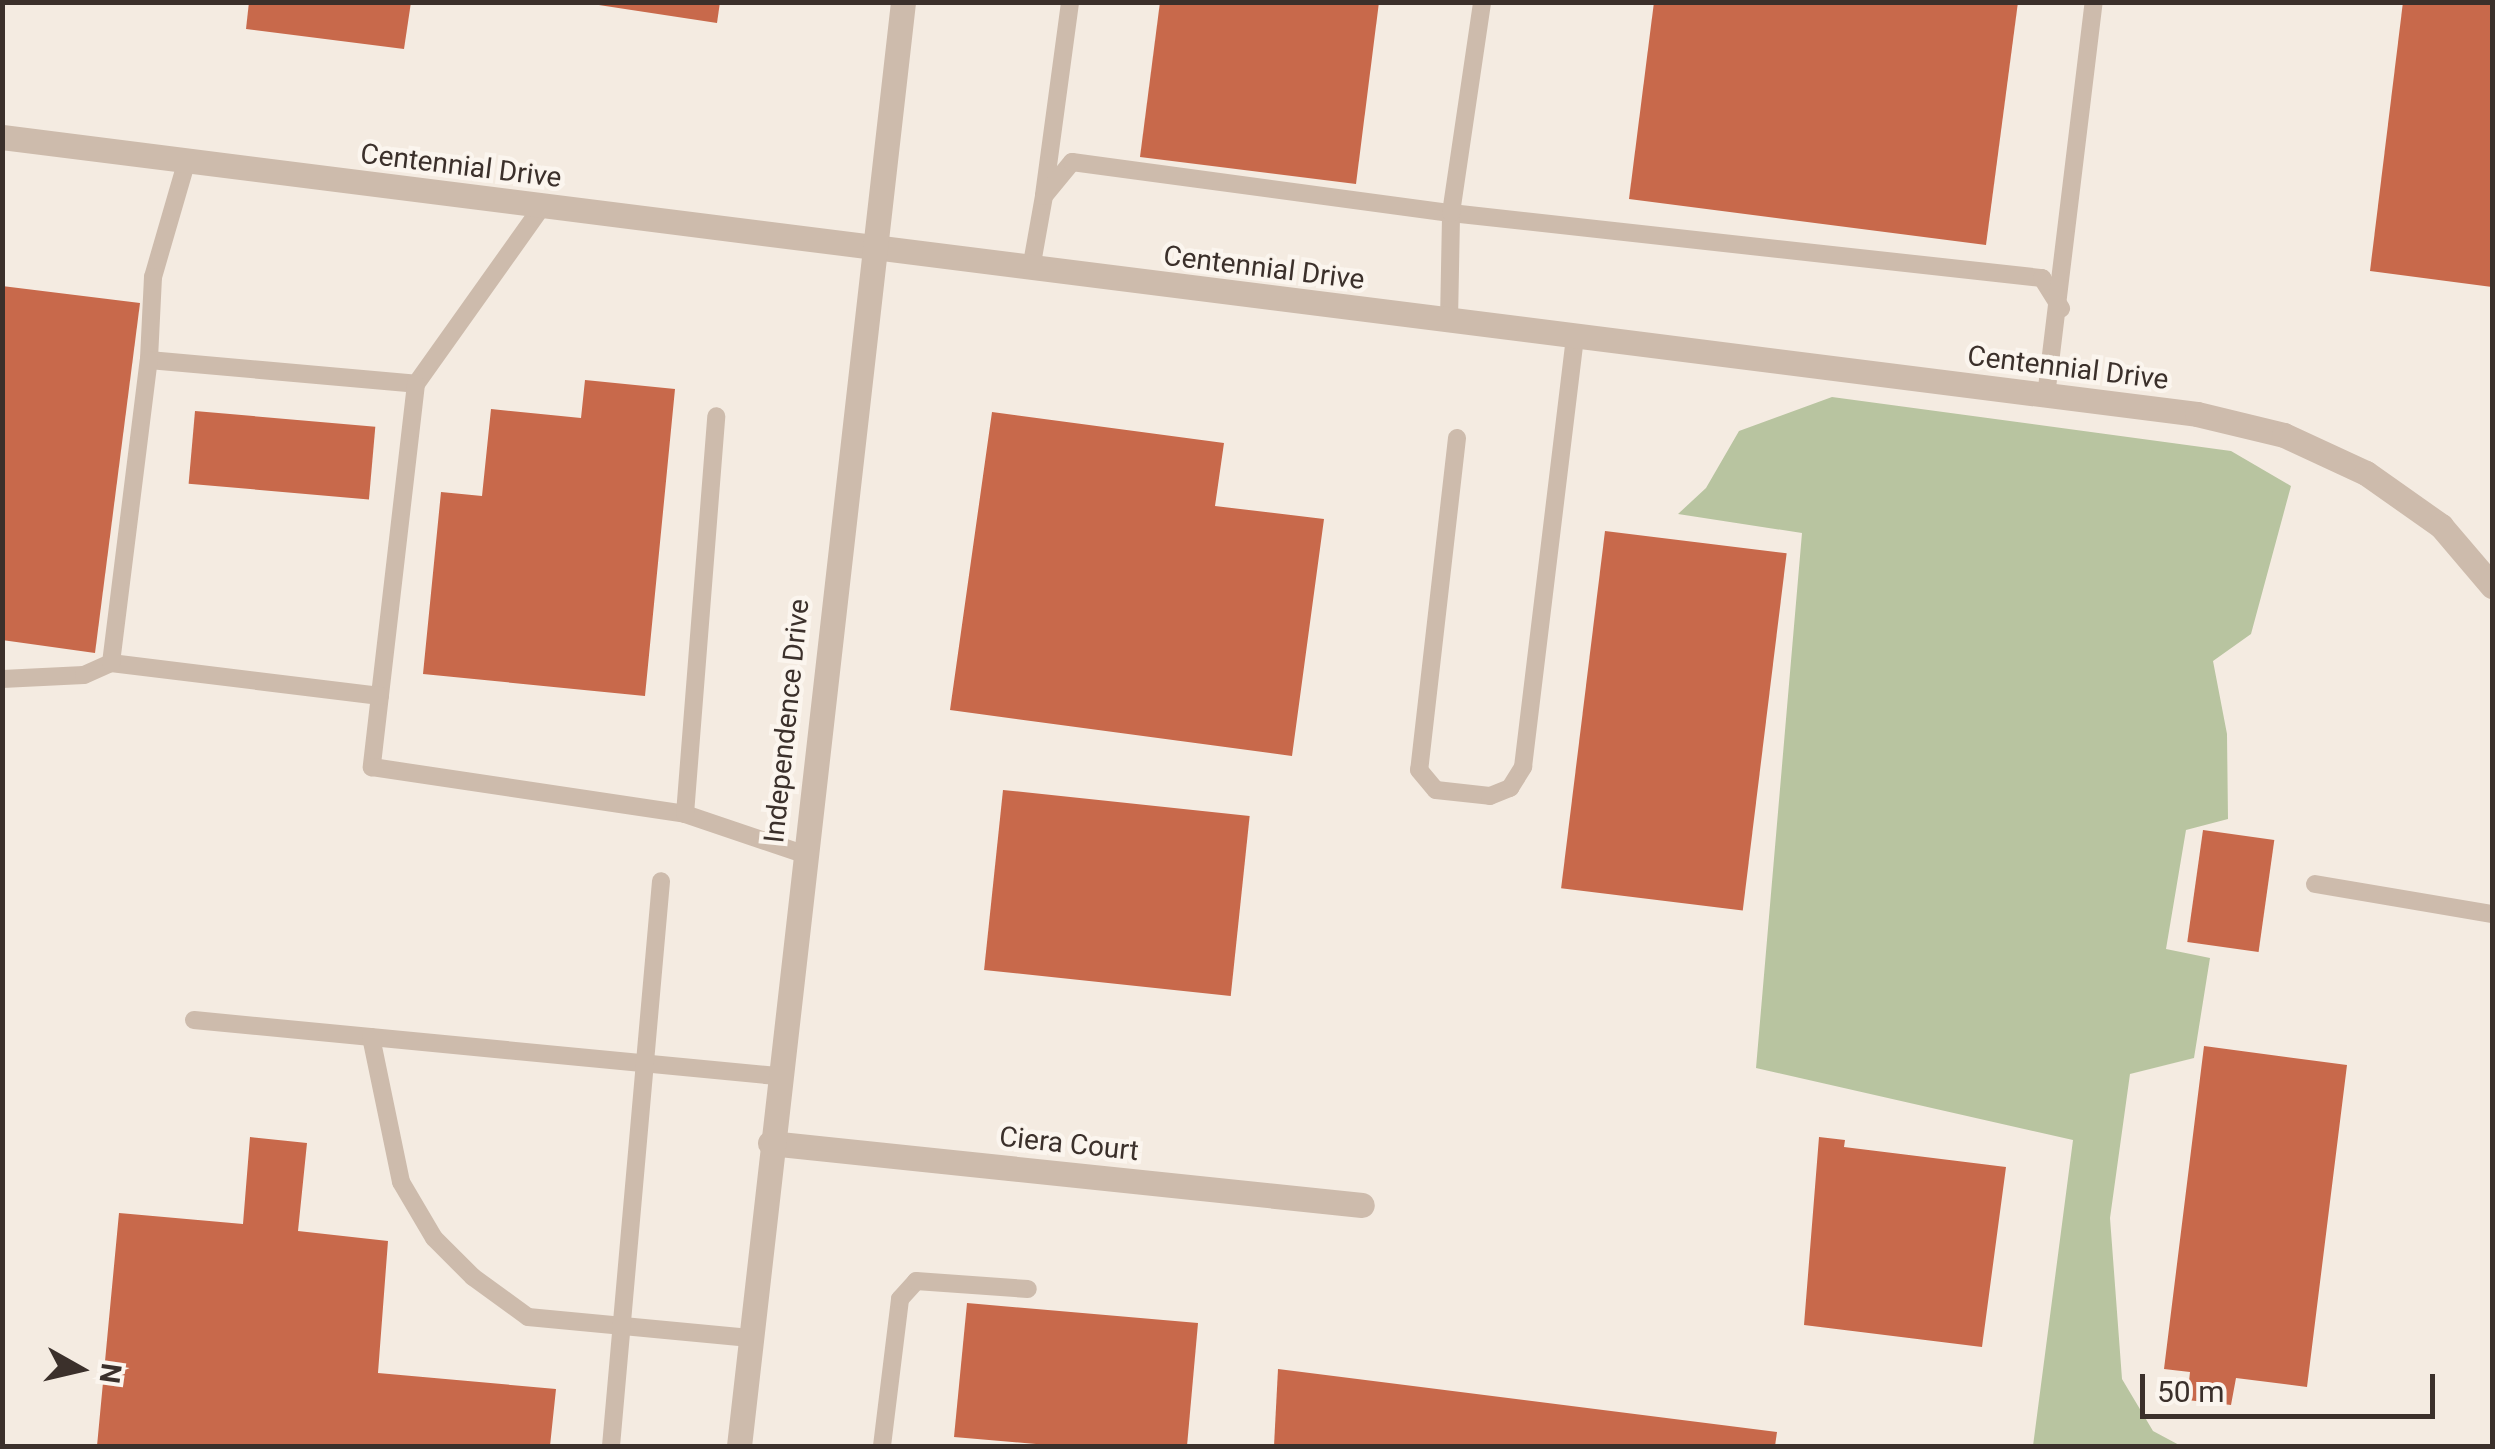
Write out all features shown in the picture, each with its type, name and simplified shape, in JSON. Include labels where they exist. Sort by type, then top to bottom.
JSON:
[{"type":"street","name":"Independence Drive","points":[[739,1446],[870,249],[904,2]]},
{"type":"street","name":"Centennial Drive","points":[[2,137],[2238,422],[2325,451],[2404,498],[2476,564],[2492,586]]},
{"type":"street","name":"Ciera Court","points":[[770,1143],[1362,1205]]},
{"type":"lane","points":[[1031,269],[1070,2]]},
{"type":"lane","points":[[1449,321],[1452,212],[1482,2]]},
{"type":"lane","points":[[2046,396],[2061,308],[2094,2]]},
{"type":"lane","points":[[111,663],[149,360],[153,277],[187,160]]},
{"type":"lane","points":[[1044,196],[1072,162],[1452,212],[2042,278],[2061,308]]},
{"type":"lane","points":[[542,206],[416,384],[372,766],[685,814],[802,854]]},
{"type":"lane","points":[[1457,438],[1419,770],[1436,790],[1490,796],[1510,788],[1524,767],[1575,337]]},
{"type":"lane","points":[[149,360],[416,384]]},
{"type":"lane","points":[[685,814],[716,416]]},
{"type":"lane","points":[[2,679],[84,674],[111,663],[380,696]]},
{"type":"lane","points":[[611,1446],[661,881]]},
{"type":"lane","points":[[2314,884],[2492,914]]},
{"type":"lane","points":[[194,1020],[777,1076]]},
{"type":"lane","points":[[372,1037],[400,1182],[434,1238],[528,1318],[750,1338]]},
{"type":"lane","points":[[882,1446],[900,1299],[916,1281],[1028,1289]]},
{"type":"green space","points":[[1832,397],[2231,451],[2291,486],[2251,634],[2213,661],[2227,734],[2228,819],[2186,830],[2166,949],[2210,958],[2194,1058],[2130,1074],[2110,1218],[2122,1379],[2153,1431],[2181,1446],[2033,1446],[2073,1140],[1756,1068],[1802,533],[1678,514],[1706,488],[1739,431]]},
{"type":"building","points":[[249,2],[411,2],[404,49],[246,29]]},
{"type":"building","points":[[579,2],[720,2],[717,23]]},
{"type":"building","points":[[1160,2],[1379,2],[1356,184],[1140,157]]},
{"type":"building","points":[[1654,2],[2018,2],[1986,245],[1629,199]]},
{"type":"building","points":[[2403,2],[2492,2],[2492,287],[2370,271]]},
{"type":"building","points":[[2,286],[140,303],[95,653],[2,640]]},
{"type":"building","points":[[585,380],[675,389],[645,696],[423,674],[441,492],[482,496],[491,409],[581,418]]},
{"type":"building","points":[[195,411],[375,427],[369,499],[189,484]]},
{"type":"building","points":[[992,412],[1224,443],[1215,506],[1324,519],[1292,756],[950,710]]},
{"type":"building","points":[[1605,531],[1787,553],[1743,911],[1561,888]]},
{"type":"building","points":[[1003,790],[1250,816],[1231,996],[984,970]]},
{"type":"building","points":[[2203,830],[2274,840],[2259,952],[2187,942]]},
{"type":"building","points":[[2204,1046],[2347,1065],[2307,1387],[2236,1378],[2231,1405],[2187,1400],[2190,1372],[2164,1369]]},
{"type":"building","points":[[250,1137],[307,1143],[298,1231],[388,1241],[378,1373],[556,1389],[550,1446],[97,1446],[119,1213],[243,1224]]},
{"type":"building","points":[[1819,1137],[1845,1140],[1844,1147],[2006,1167],[1982,1347],[1804,1325]]},
{"type":"building","points":[[967,1303],[1198,1323],[1187,1446],[1059,1446],[954,1437]]},
{"type":"building","points":[[1278,1369],[1777,1432],[1775,1446],[1274,1446]]}]
